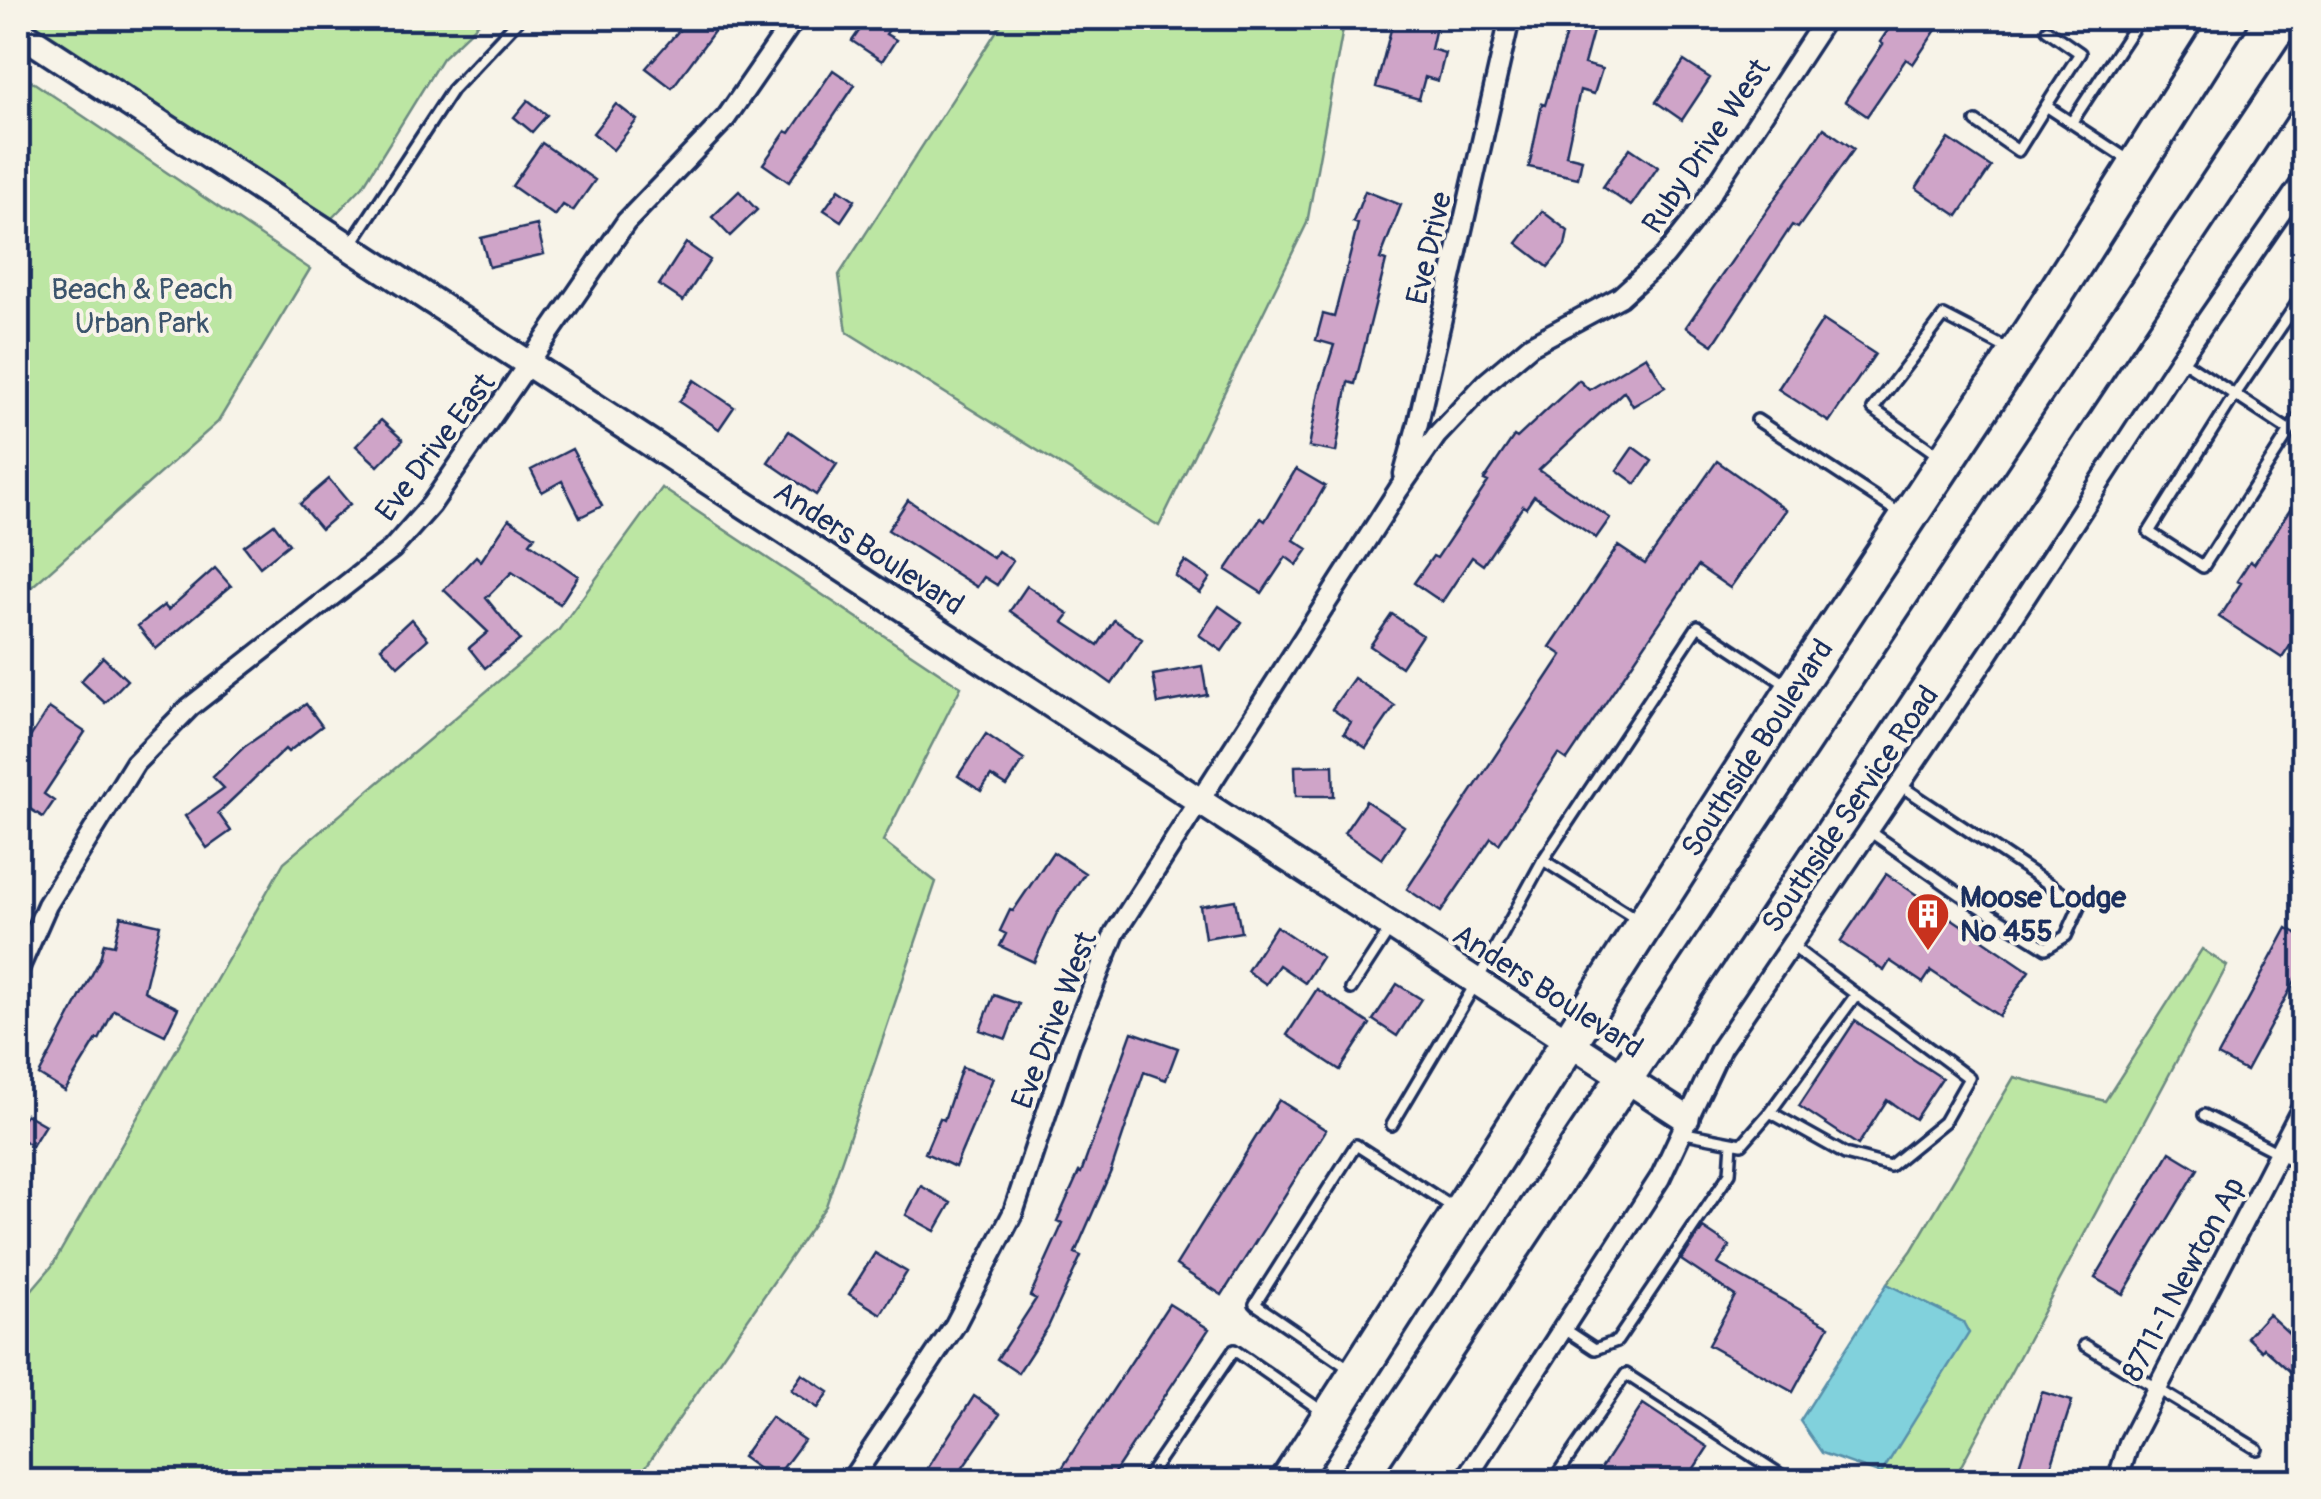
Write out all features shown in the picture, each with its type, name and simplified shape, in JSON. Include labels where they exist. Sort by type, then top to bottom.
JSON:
[{"type":"highway","name":"Southside Boulevard","points":[[1288,1482],[1794,690],[2230,18]]},
{"type":"highway","points":[[1356,1482],[2304,56]]},
{"type":"street","name":"Eve Drive East","points":[[18,971],[47,905],[142,755],[190,707],[392,549],[431,505],[626,222],[726,118],[795,18]]},
{"type":"street","name":"Eve Drive","points":[[1399,489],[1418,423],[1510,18]]},
{"type":"street","name":"Ruby Drive West","points":[[1399,489],[1436,436],[1487,382],[1531,345],[1620,296],[1665,256],[1692,222],[1826,18]]},
{"type":"street","name":"Anders Boulevard","points":[[18,31],[1568,1043],[1683,1125]]},
{"type":"street","name":"Southside Service Road","points":[[1468,1475],[1660,1178],[1721,1048],[2304,179]]},
{"type":"street","name":"Eve Drive West","points":[[850,1482],[955,1326],[980,1282],[1013,1213],[1100,965],[1115,933],[1399,489]]},
{"type":"street","name":"8711-1 Newton Ap","points":[[2118,1482],[2129,1443],[2304,1104]]},
{"type":"lane","points":[[350,245],[452,90],[520,18]]},
{"type":"lane","points":[[2071,122],[2140,18]]},
{"type":"lane","points":[[1976,122],[2018,150],[2080,53],[2046,30]]},
{"type":"lane","points":[[2046,106],[2136,166]]},
{"type":"lane","points":[[2304,292],[2149,532],[2204,567],[2304,410]]},
{"type":"lane","points":[[1945,460],[1872,408],[1944,316],[2016,353]]},
{"type":"lane","points":[[2180,359],[2290,430]]},
{"type":"lane","points":[[1758,420],[1906,518]]},
{"type":"lane","points":[[1392,1124],[1543,860],[1698,626],[1794,690]]},
{"type":"lane","points":[[1868,830],[2046,948],[2066,936],[2080,905],[1900,784]]},
{"type":"lane","points":[[1543,860],[1644,924]]},
{"type":"lane","points":[[1351,989],[1391,927]]},
{"type":"lane","points":[[1770,1112],[1845,1154],[1890,1166],[1944,1122],[1969,1078],[1791,945]]},
{"type":"lane","points":[[1683,1125],[1742,1144],[1855,996]]},
{"type":"lane","points":[[2204,1114],[2304,1166]]},
{"type":"lane","points":[[1562,1328],[1596,1349],[1618,1341],[1730,1172],[1732,1142]]},
{"type":"lane","points":[[1357,1374],[1255,1304],[1356,1145],[1461,1212]]},
{"type":"lane","points":[[2085,1345],[2257,1449]]},
{"type":"lane","points":[[1144,1482],[1234,1350],[1330,1417]]},
{"type":"lane","points":[[1552,1482],[1626,1374],[1792,1482]]},
{"type":"lane","points":[[1468,1475],[1497,1482]]},
{"type":"green space","points":[[23,18],[484,18],[442,58],[363,186],[332,218]]},
{"type":"green space","points":[[1005,18],[1345,18],[1307,223],[1159,526],[847,332],[839,275]]},
{"type":"green space","name":"Beach & Peach Urban Park","points":[[18,72],[310,269],[218,422],[27,591],[18,606]]},
{"type":"green space","points":[[662,488],[961,687],[883,841],[936,882],[826,1206],[636,1481],[18,1481],[18,1306],[52,1266],[284,862],[558,631]]},
{"type":"green space","points":[[2202,949],[2227,966],[1953,1481],[1871,1482],[1881,1473],[1963,1322],[1887,1284],[1912,1250],[2014,1077],[2105,1101]]},
{"type":"water","points":[[1887,1284],[1963,1322],[1969,1333],[1881,1474],[1822,1453],[1800,1421]]},
{"type":"building","points":[[690,18],[724,18],[672,88],[646,68]]},
{"type":"building","points":[[868,18],[897,18],[886,34],[896,40],[882,61],[852,41]]},
{"type":"building","points":[[1394,18],[1438,18],[1431,49],[1445,53],[1438,81],[1425,77],[1419,99],[1376,87]]},
{"type":"building","points":[[1896,18],[1944,18],[1913,64],[1906,59],[1867,116],[1845,101]]},
{"type":"building","points":[[1569,24],[1593,31],[1584,64],[1602,69],[1594,94],[1580,90],[1566,155],[1582,159],[1578,178],[1529,167],[1542,104],[1545,105]]},
{"type":"building","points":[[1684,61],[1710,78],[1682,120],[1656,102]]},
{"type":"building","points":[[833,70],[855,85],[789,182],[763,164],[786,131],[790,133]]},
{"type":"building","points":[[528,100],[547,115],[532,132],[514,117]]},
{"type":"building","points":[[616,104],[637,120],[613,150],[593,133]]},
{"type":"building","points":[[1824,128],[1854,149],[1798,228],[1792,225],[1713,345],[1686,327]]},
{"type":"building","points":[[1949,139],[1991,167],[1958,216],[1916,188]]},
{"type":"building","points":[[542,143],[595,180],[573,211],[563,205],[555,216],[512,186]]},
{"type":"building","points":[[1630,148],[1658,167],[1631,206],[1603,187]]},
{"type":"building","points":[[839,189],[855,200],[841,221],[824,210]]},
{"type":"building","points":[[739,191],[757,210],[730,236],[712,217]]},
{"type":"building","points":[[1365,191],[1401,205],[1380,259],[1386,261],[1355,384],[1348,382],[1336,452],[1309,447],[1319,392],[1334,345],[1316,340],[1323,314],[1334,317],[1358,224],[1353,222]]},
{"type":"building","points":[[1542,211],[1568,231],[1565,246],[1548,267],[1517,243]]},
{"type":"building","points":[[537,225],[544,254],[489,267],[481,238]]},
{"type":"building","points":[[686,243],[710,260],[683,301],[659,285]]},
{"type":"building","points":[[1823,320],[1875,354],[1829,422],[1778,389]]},
{"type":"building","points":[[1646,356],[1665,387],[1633,406],[1624,391],[1539,470],[1610,518],[1596,538],[1534,496],[1483,565],[1472,557],[1442,602],[1414,583],[1433,556],[1437,558],[1514,436],[1517,438],[1579,380],[1589,390]]},
{"type":"building","points":[[694,380],[734,407],[719,429],[679,402]]},
{"type":"building","points":[[381,420],[403,440],[378,466],[356,446]]},
{"type":"building","points":[[789,431],[837,464],[816,495],[768,462]]},
{"type":"building","points":[[1633,447],[1652,461],[1636,484],[1617,470]]},
{"type":"building","points":[[572,449],[602,506],[580,517],[562,481],[542,492],[531,470]]},
{"type":"building","points":[[1717,461],[1786,510],[1730,588],[1698,566],[1567,760],[1558,754],[1499,844],[1491,838],[1441,912],[1407,889],[1562,655],[1550,647],[1618,546],[1645,564]]},
{"type":"building","points":[[1296,469],[1325,486],[1294,540],[1308,549],[1297,565],[1286,557],[1262,593],[1226,570],[1261,518],[1265,521]]},
{"type":"building","points":[[329,479],[350,504],[321,529],[300,504]]},
{"type":"building","points":[[2304,489],[2304,625],[2282,658],[2219,617],[2250,561],[2254,564]]},
{"type":"building","points":[[908,500],[993,558],[998,551],[1013,561],[997,585],[984,577],[977,587],[888,530]]},
{"type":"building","points":[[509,519],[535,536],[530,543],[578,576],[560,604],[512,572],[486,598],[520,640],[485,668],[469,648],[488,632],[444,590],[476,556],[481,561]]},
{"type":"building","points":[[274,524],[289,544],[260,567],[244,546]]},
{"type":"building","points":[[1185,561],[1210,578],[1200,593],[1175,576]]},
{"type":"building","points":[[215,568],[231,586],[156,649],[138,626],[164,605],[168,610]]},
{"type":"building","points":[[1027,586],[1069,614],[1063,622],[1098,645],[1114,620],[1142,639],[1112,684],[1010,611]]},
{"type":"building","points":[[1219,606],[1242,622],[1222,651],[1199,635]]},
{"type":"building","points":[[1392,614],[1422,635],[1401,667],[1370,646]]},
{"type":"building","points":[[411,619],[428,639],[398,666],[381,647]]},
{"type":"building","points":[[103,657],[127,680],[105,703],[81,681]]},
{"type":"building","points":[[1202,666],[1207,695],[1158,704],[1153,675]]},
{"type":"building","points":[[1354,678],[1395,706],[1366,748],[1344,733],[1351,722],[1332,709]]},
{"type":"building","points":[[306,704],[322,726],[288,752],[285,749],[218,813],[231,831],[207,848],[185,816],[224,788],[213,777],[244,747]]},
{"type":"building","points":[[49,708],[85,732],[44,794],[54,801],[43,817],[30,809],[18,828],[18,756]]},
{"type":"building","points":[[986,734],[1024,760],[1007,786],[991,776],[981,791],[958,776]]},
{"type":"building","points":[[1333,765],[1334,796],[1296,796],[1295,766]]},
{"type":"building","points":[[1366,801],[1404,826],[1382,859],[1344,833]]},
{"type":"building","points":[[1053,852],[1085,873],[1056,915],[1034,962],[1000,946],[1006,934],[1000,931],[1010,910],[1013,911]]},
{"type":"building","name":"Moose Lodge No 455","points":[[1886,874],[2029,971],[1999,1016],[1931,971],[1923,983],[1890,961],[1884,971],[1840,942]]},
{"type":"building","points":[[1235,900],[1241,932],[1205,938],[1200,906]]},
{"type":"building","points":[[121,916],[160,925],[144,991],[178,1008],[165,1035],[114,1010],[65,1091],[39,1075],[100,959],[104,943],[114,945]]},
{"type":"building","points":[[1276,926],[1322,957],[1305,983],[1279,965],[1266,984],[1247,971]]},
{"type":"building","points":[[2287,928],[2304,937],[2304,964],[2246,1071],[2218,1056]]},
{"type":"building","points":[[1397,984],[1421,999],[1397,1036],[1373,1020]]},
{"type":"building","points":[[1317,989],[1370,1024],[1340,1070],[1287,1035]]},
{"type":"building","points":[[994,995],[1019,1004],[1006,1039],[980,1030]]},
{"type":"building","points":[[1855,1021],[1942,1078],[1915,1119],[1887,1100],[1858,1145],[1799,1106]]},
{"type":"building","points":[[1132,1032],[1178,1048],[1166,1080],[1144,1072],[1111,1171],[1075,1253],[1081,1256],[1048,1327],[1018,1373],[997,1359],[1036,1299],[1030,1296],[1063,1223],[1057,1221],[1081,1173]]},
{"type":"building","points":[[962,1067],[993,1078],[955,1167],[925,1153],[940,1118],[944,1120]]},
{"type":"building","points":[[1279,1100],[1326,1130],[1222,1295],[1176,1265]]},
{"type":"building","points":[[26,1114],[45,1125],[32,1146],[18,1137]]},
{"type":"building","points":[[2170,1152],[2198,1169],[2123,1294],[2095,1278]]},
{"type":"building","points":[[921,1186],[951,1203],[935,1231],[906,1215]]},
{"type":"building","points":[[1703,1228],[1730,1246],[1718,1264],[1829,1326],[1793,1392],[1708,1345],[1735,1296],[1681,1260]]},
{"type":"building","points":[[875,1253],[907,1272],[881,1314],[849,1294]]},
{"type":"building","points":[[1169,1304],[1209,1329],[1108,1482],[1053,1482]]},
{"type":"building","points":[[2268,1314],[2304,1347],[2304,1384],[2247,1337]]},
{"type":"building","points":[[802,1374],[829,1392],[818,1408],[791,1390]]},
{"type":"building","points":[[2042,1392],[2072,1401],[2046,1482],[2014,1482]]},
{"type":"building","points":[[974,1396],[1000,1414],[953,1482],[919,1482]]},
{"type":"building","points":[[1643,1404],[1708,1447],[1685,1482],[1592,1482]]},
{"type":"building","points":[[771,1417],[804,1440],[774,1480],[742,1457]]},
{"type":"place","name":"Moose Lodge No 455","points":[[1928,952]]}]
